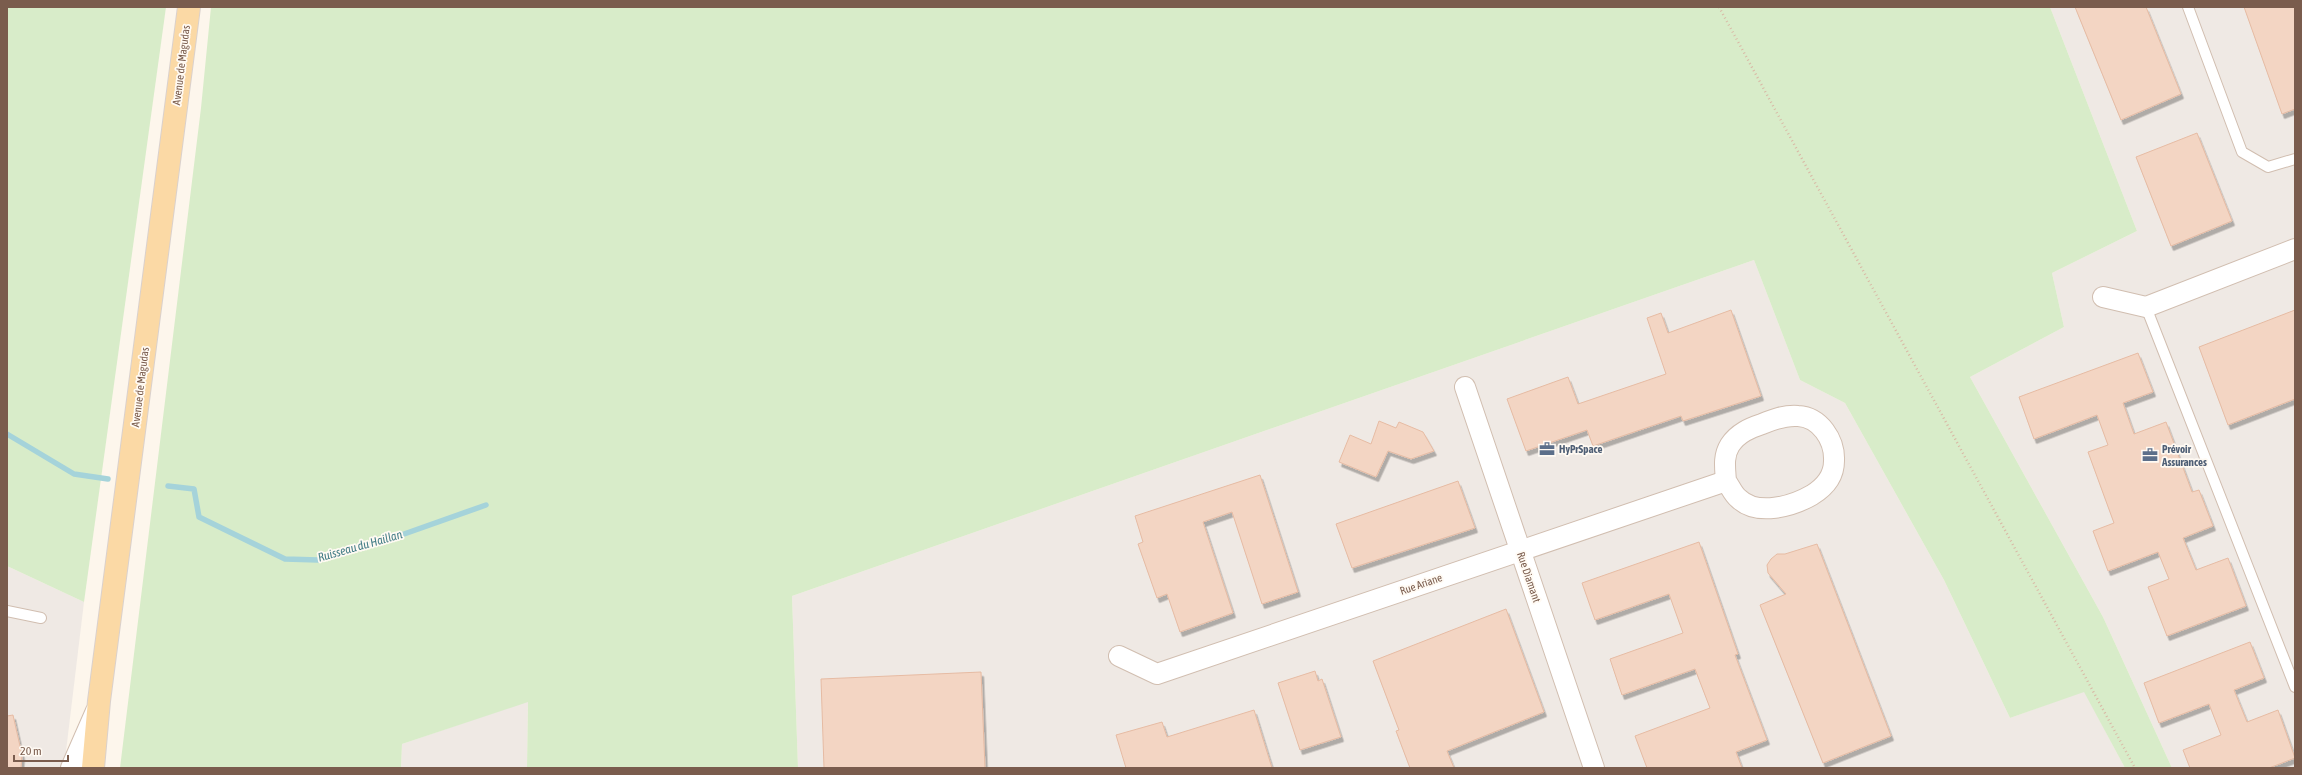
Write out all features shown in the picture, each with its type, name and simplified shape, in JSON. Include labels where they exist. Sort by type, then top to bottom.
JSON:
[{"type":"main road","name":"Avenue de Magudas","points":[[93,767],[99,701],[189,7]]},
{"type":"street","points":[[2103,297],[2146,307],[2295,249]]},
{"type":"street","name":"Rue Diamant","points":[[1465,387],[1594,768]]},
{"type":"street","points":[[1799,416],[1818,424],[1831,441],[1835,453],[1834,466],[1829,479],[1821,490],[1807,498],[1771,509],[1756,508],[1738,499],[1726,481],[1724,462],[1729,446],[1736,438],[1754,427],[1779,418],[1799,416]]},
{"type":"street","name":"Rue Ariane","points":[[1119,656],[1157,674],[1726,481]]},
{"type":"street","points":[[72,768],[99,701]]},
{"type":"lane","points":[[2188,7],[2242,152],[2268,167],[2295,159]]},
{"type":"lane","points":[[2146,307],[2295,687]]},
{"type":"lane","points":[[7,611],[41,618]]},
{"type":"path","points":[[1719,7],[2135,768]]},
{"type":"shaded area","points":[[2050,7],[2295,7],[2295,768],[2172,768],[2103,617],[1970,377],[2064,327],[2052,273],[2137,231]]},
{"type":"shaded area","points":[[1754,260],[1800,380],[1845,403],[1944,580],[2010,718],[2084,691],[2125,768],[798,768],[792,596]]},
{"type":"shaded area","points":[[7,566],[84,602],[64,768],[7,768]]},
{"type":"shaded area","points":[[528,701],[527,768],[401,768],[402,744]]},
{"type":"green space","points":[[7,7],[166,7],[84,602],[7,566]]},
{"type":"green space","points":[[211,7],[2050,7],[2137,231],[2052,273],[2064,327],[1970,377],[2103,617],[2172,768],[2125,768],[2084,692],[2010,718],[1944,580],[1845,403],[1800,380],[1754,260],[792,596],[798,768],[527,768],[528,702],[402,744],[401,768],[120,768],[201,108]]},
{"type":"building","points":[[2075,7],[2146,7],[2181,94],[2121,120]]},
{"type":"building","points":[[2244,7],[2295,7],[2295,109],[2282,114]]},
{"type":"building","points":[[2197,133],[2232,221],[2171,246],[2136,157]]},
{"type":"building","points":[[1731,310],[1761,396],[1683,421],[1681,416],[1593,446],[1587,430],[1526,451],[1507,399],[1568,377],[1578,404],[1666,374],[1647,318],[1661,313],[1668,333]]},
{"type":"building","points":[[2295,310],[2295,399],[2228,425],[2199,347]]},
{"type":"building","points":[[2138,353],[2153,392],[2123,403],[2134,434],[2166,422],[2192,492],[2199,490],[2213,526],[2183,538],[2196,570],[2228,558],[2246,606],[2167,636],[2148,587],[2169,579],[2158,552],[2108,571],[2093,531],[2114,523],[2088,452],[2108,445],[2097,415],[2034,439],[2019,397]]},
{"type":"building","points":[[1379,421],[1396,428],[1399,422],[1423,432],[1434,451],[1411,459],[1388,451],[1376,477],[1339,462],[1350,435],[1371,444]]},
{"type":"building","points":[[1260,475],[1298,592],[1262,604],[1232,512],[1203,522],[1233,613],[1180,632],[1167,594],[1157,598],[1138,544],[1143,542],[1135,516]]},
{"type":"building","points":[[1458,481],[1475,528],[1352,568],[1336,524]]},
{"type":"building","points":[[1699,542],[1738,654],[1735,655],[1767,740],[1736,752],[1742,768],[1647,768],[1635,736],[1710,708],[1695,669],[1622,695],[1610,659],[1683,633],[1669,594],[1595,620],[1582,583]]},
{"type":"building","points":[[1817,544],[1891,736],[1823,763],[1760,605],[1786,594],[1768,573],[1767,565],[1771,559],[1777,554],[1785,554]]},
{"type":"building","points":[[1506,609],[1544,712],[1447,751],[1454,768],[1410,768],[1396,731],[1399,730],[1373,661]]},
{"type":"building","points":[[2250,642],[2264,678],[2234,690],[2247,722],[2278,710],[2295,758],[2269,768],[2190,768],[2183,750],[2221,735],[2209,704],[2159,723],[2144,683]]},
{"type":"building","points":[[1315,671],[1318,681],[1322,679],[1341,737],[1300,750],[1278,683]]},
{"type":"building","points":[[981,672],[985,768],[824,768],[821,679]]},
{"type":"building","points":[[1254,710],[1272,768],[1126,768],[1116,735],[1162,722],[1167,737]]},
{"type":"building","points":[[13,715],[22,755],[21,768],[7,768],[7,716]]},
{"type":"waterway","name":"Ruisseau du Haillan","points":[[7,434],[74,474],[108,479]]},
{"type":"waterway","name":"Ruisseau du Haillan","points":[[168,486],[194,489],[199,517],[285,559],[318,560],[390,539],[486,505]]},
{"type":"place","name":"HyPrSpace","points":[[1547,449]]},
{"type":"place","name":"Prévoir Assurances","points":[[2150,455]]}]
